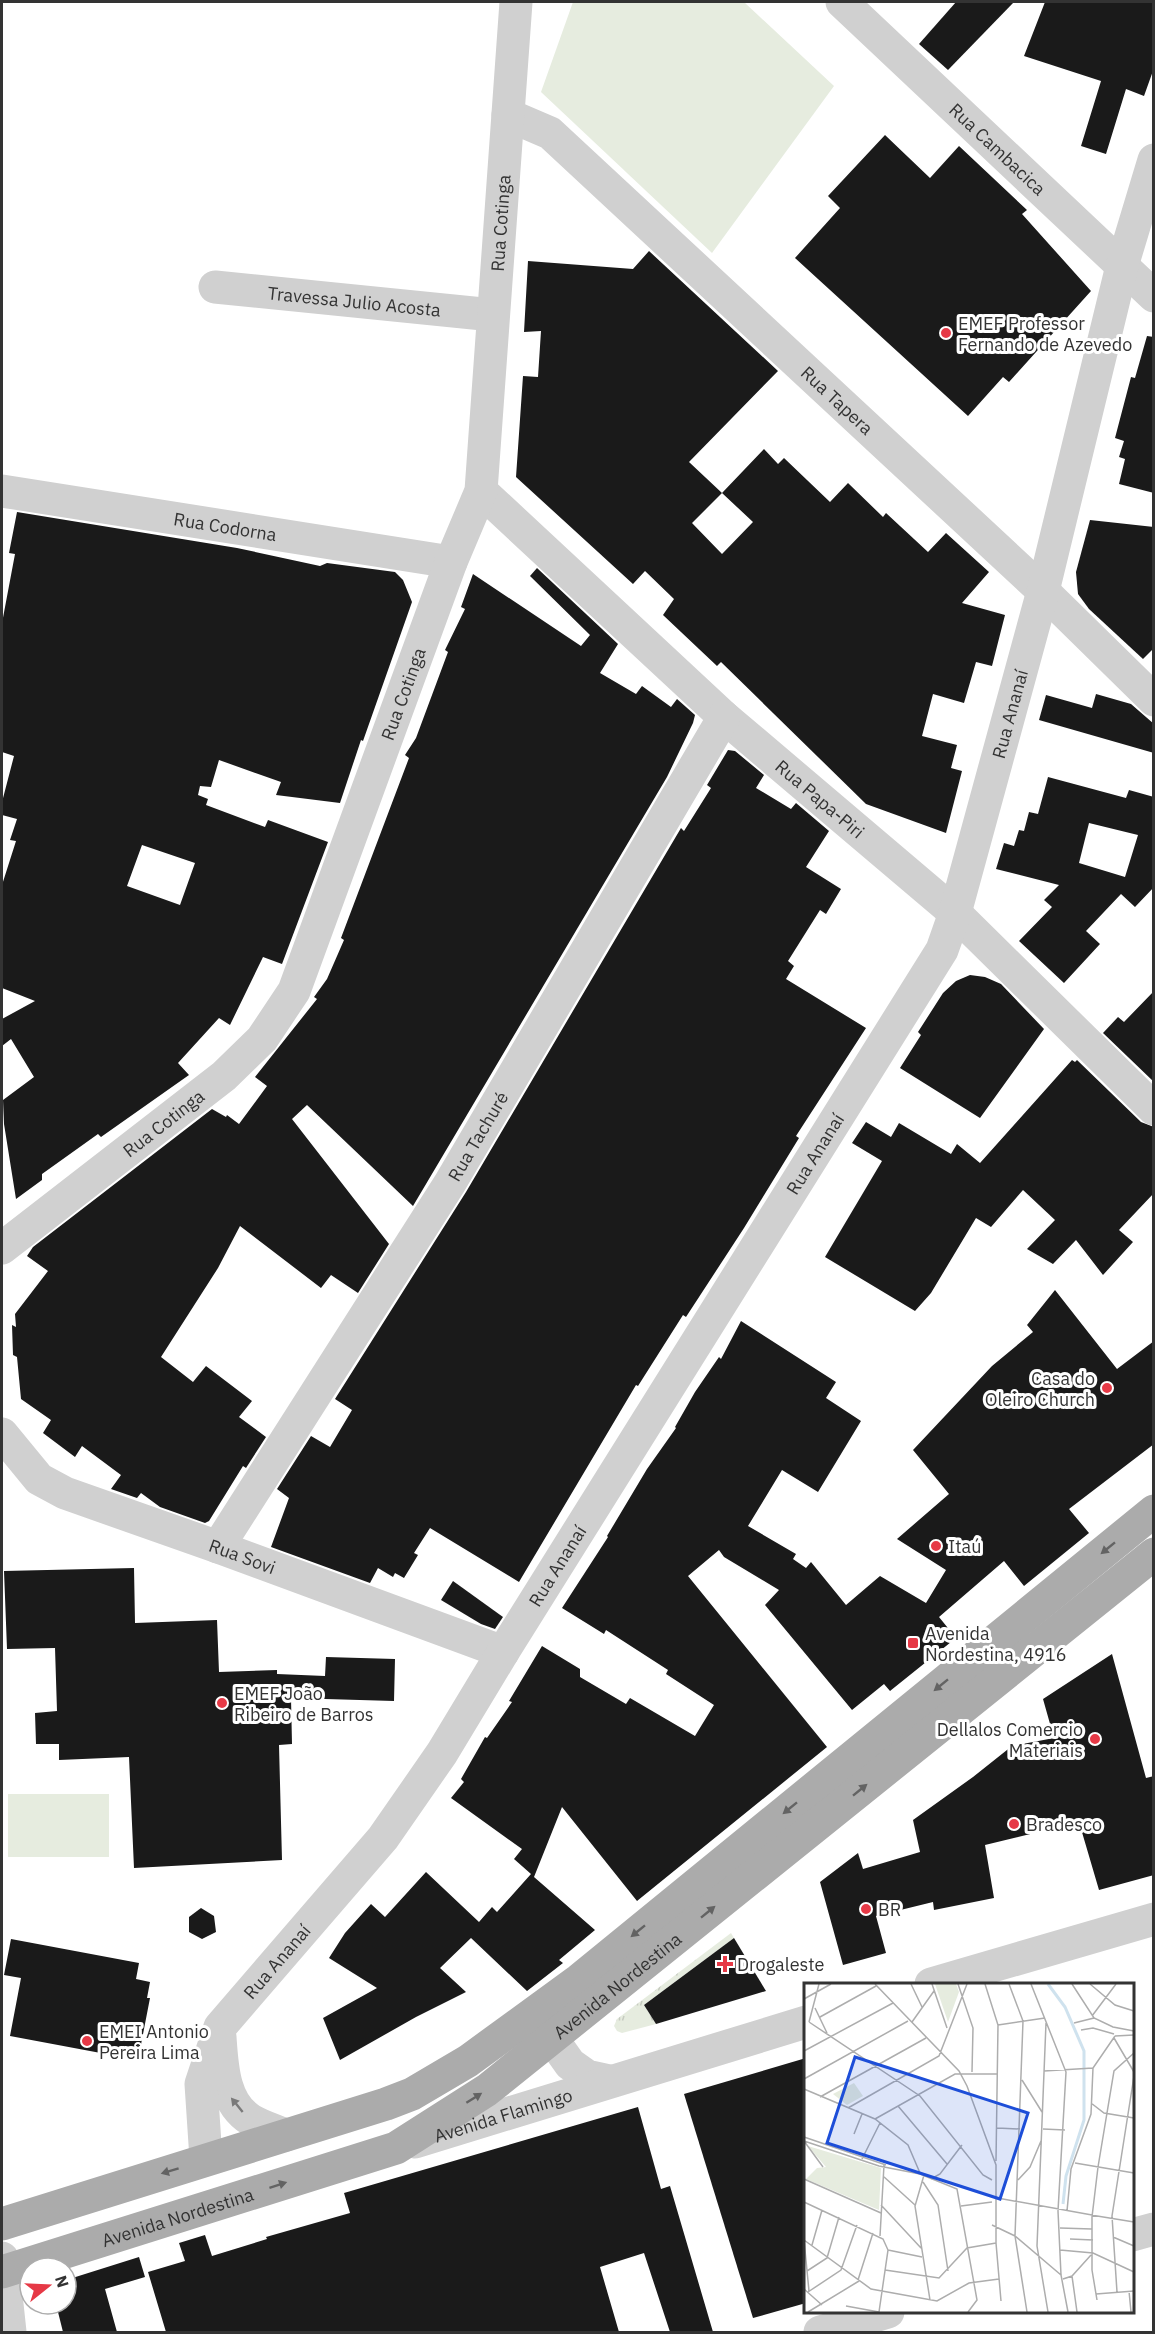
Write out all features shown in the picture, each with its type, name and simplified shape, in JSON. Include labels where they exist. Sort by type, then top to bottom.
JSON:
[{"type":"main road","name":"Avenida Nordestina","points":[[2,2267],[396,2148],[487,2090],[579,1980],[1154,1511]]},
{"type":"main road","name":"Avenida Nordestina","points":[[2,2224],[412,2094],[468,2061],[543,2025],[1154,1554]]},
{"type":"street","name":"Rua Cotinga","points":[[2,1248],[224,1076],[262,1039],[294,991],[451,562],[481,491],[516,2]]},
{"type":"street","name":"Rua Cambacica","points":[[842,2],[1154,296]]},
{"type":"street","name":"Rua Tapera","points":[[508,116],[550,133],[1043,591],[1154,700]]},
{"type":"street","name":"Rua Ananaí","points":[[206,2159],[201,2084],[220,2026],[383,1838],[442,1753],[942,950],[955,913],[1043,591],[1122,266],[1154,160]]},
{"type":"street","name":"Travessa Julio Acosta","points":[[214,287],[493,315]]},
{"type":"street","name":"Rua Codorna","points":[[2,491],[451,562]]},
{"type":"street","name":"Rua Papa-Piri","points":[[481,491],[724,717],[955,913],[991,951],[1154,1109]]},
{"type":"street","name":"Rua Tachuré","points":[[218,1547],[450,1183],[724,717]]},
{"type":"street","name":"Rua Sovi","points":[[2,1434],[39,1479],[64,1493],[503,1652]]},
{"type":"street","points":[[934,1983],[1154,1919]]},
{"type":"street","name":"Avenida Flamingo","points":[[396,2148],[804,2023]]},
{"type":"street","name":"Avenida Flamingo","points":[[543,2025],[570,2064],[587,2076],[610,2081]]},
{"type":"street","points":[[220,2026],[221,2059],[228,2092],[234,2103],[249,2119],[286,2135]]},
{"type":"street","points":[[1134,2234],[1154,2229]]},
{"type":"street","points":[[2,2267],[10,2332]]},
{"type":"street","points":[[820,2332],[885,2313]]},
{"type":"green space","points":[[573,2],[744,2],[834,86],[712,253],[541,92]]},
{"type":"green space","points":[[8,1794],[109,1794],[109,1857],[8,1857]]},
{"type":"green space","points":[[731,1933],[734,1938],[644,2005],[656,2024],[622,2033],[617,2031],[614,2026],[617,2019]]},
{"type":"building","points":[[956,2],[1014,2],[948,70],[919,44]]},
{"type":"building","points":[[1045,2],[1154,2],[1154,68],[1144,96],[1126,89],[1106,154],[1081,146],[1101,81],[1024,56]]},
{"type":"building","points":[[885,135],[930,178],[959,146],[1027,210],[1022,214],[1091,291],[1009,382],[1003,377],[968,416],[795,258],[840,208],[828,196]]},
{"type":"building","points":[[649,251],[778,371],[689,462],[722,493],[764,449],[778,464],[784,458],[830,502],[848,483],[883,517],[886,513],[928,552],[946,533],[989,572],[962,603],[1005,615],[992,666],[976,662],[964,703],[933,694],[922,736],[957,745],[951,768],[962,771],[946,833],[866,804],[721,662],[717,666],[663,615],[674,599],[645,571],[633,584],[516,477],[523,376],[538,377],[541,331],[524,332],[528,261],[633,269]],"holes":[[[722,493],[753,522],[722,554],[692,523]]]},
{"type":"building","points":[[1147,336],[1154,337],[1154,493],[1119,484],[1125,459],[1119,457],[1124,441],[1115,438],[1131,377],[1135,378]]},
{"type":"building","points":[[17,512],[237,548],[320,566],[327,563],[395,572],[403,580],[412,602],[340,803],[276,795],[281,782],[219,760],[211,787],[200,786],[198,795],[208,799],[206,805],[265,827],[268,820],[328,842],[282,964],[263,957],[230,1025],[219,1018],[178,1063],[189,1075],[101,1137],[98,1134],[42,1174],[42,1180],[16,1199],[4,1124],[3,1100],[34,1077],[11,1039],[2,1046],[2,1019],[35,1001],[2,988],[2,885],[16,841],[10,840],[17,819],[2,815],[2,802],[14,756],[2,752],[2,623],[15,554],[9,553]],"holes":[[[142,845],[195,863],[180,905],[127,886]]]},
{"type":"building","points":[[1090,520],[1154,527],[1154,648],[1143,659],[1089,609],[1078,594],[1076,572]]},
{"type":"building","points":[[537,568],[618,644],[600,673],[636,694],[642,686],[671,707],[677,699],[695,715],[693,723],[667,777],[413,1206],[307,1105],[292,1119],[389,1244],[358,1293],[331,1275],[321,1288],[240,1226],[218,1268],[161,1357],[193,1382],[206,1366],[252,1401],[239,1417],[266,1437],[246,1468],[243,1466],[209,1521],[205,1523],[160,1507],[141,1493],[137,1498],[111,1489],[121,1475],[82,1446],[75,1457],[43,1433],[51,1420],[21,1399],[17,1357],[13,1355],[12,1325],[16,1327],[15,1314],[48,1271],[27,1256],[33,1247],[212,1109],[226,1117],[227,1115],[239,1124],[267,1086],[255,1077],[317,999],[314,997],[327,979],[344,940],[341,938],[409,758],[405,755],[416,738],[448,652],[445,650],[465,609],[461,607],[473,574],[581,646],[590,635],[530,576]]},
{"type":"building","points":[[1096,694],[1131,704],[1154,724],[1154,753],[1039,720],[1046,695],[1092,708]]},
{"type":"building","points":[[728,750],[735,751],[764,775],[756,788],[791,809],[796,803],[829,831],[806,867],[841,889],[826,914],[820,910],[788,961],[794,966],[786,979],[866,1028],[796,1136],[799,1138],[744,1228],[686,1317],[683,1315],[638,1386],[636,1385],[519,1582],[430,1528],[414,1553],[418,1555],[404,1578],[395,1573],[393,1577],[378,1568],[370,1583],[271,1547],[289,1498],[277,1489],[311,1436],[330,1447],[352,1410],[335,1399],[466,1192],[681,828],[684,831],[711,788],[707,785]]},
{"type":"building","points":[[1048,777],[1126,798],[1129,790],[1154,797],[1154,887],[1135,907],[1121,894],[1086,931],[1100,944],[1064,983],[1019,941],[1052,907],[1044,900],[1059,885],[996,869],[1004,843],[1014,846],[1019,830],[1024,831],[1029,812],[1038,814]],"holes":[[[1089,823],[1138,835],[1125,877],[1079,863]]]},
{"type":"building","points":[[970,975],[985,977],[1001,984],[1044,1029],[980,1118],[900,1068],[921,1035],[918,1032],[943,993],[956,981]]},
{"type":"building","points":[[1154,991],[1154,1082],[1103,1033],[1118,1017],[1124,1022]]},
{"type":"building","points":[[1072,1060],[1075,1062],[1077,1060],[1141,1122],[1154,1127],[1154,1193],[1119,1230],[1133,1242],[1103,1275],[1076,1240],[1053,1264],[1027,1249],[1055,1220],[1023,1190],[991,1227],[976,1218],[931,1293],[915,1311],[825,1257],[882,1161],[852,1143],[866,1122],[891,1137],[899,1123],[951,1154],[957,1144],[980,1163]]},
{"type":"building","points":[[1055,1290],[1117,1369],[1154,1341],[1154,1444],[1069,1509],[1089,1533],[1024,1586],[1004,1561],[939,1617],[956,1638],[890,1691],[884,1684],[852,1710],[765,1605],[779,1590],[724,1557],[719,1550],[688,1576],[827,1747],[637,1901],[562,1807],[534,1877],[595,1930],[559,1960],[563,1963],[527,1991],[471,1938],[440,1968],[466,1992],[340,2060],[323,2018],[377,1988],[329,1958],[345,1933],[371,1904],[385,1917],[426,1872],[479,1922],[492,1907],[497,1912],[531,1874],[514,1859],[522,1849],[451,1798],[464,1782],[461,1779],[485,1737],[487,1738],[512,1702],[509,1701],[542,1646],[580,1669],[580,1677],[626,1704],[630,1698],[695,1736],[714,1705],[666,1674],[668,1670],[606,1630],[604,1634],[562,1608],[608,1537],[647,1469],[676,1428],[695,1392],[719,1357],[721,1359],[741,1321],[836,1382],[826,1398],[861,1421],[818,1492],[782,1470],[748,1526],[796,1554],[793,1559],[806,1568],[811,1562],[846,1605],[880,1576],[926,1603],[946,1570],[897,1539],[949,1494],[913,1450],[992,1366],[1033,1332],[1027,1325]]},
{"type":"building","points":[[134,1568],[135,1623],[217,1620],[219,1672],[277,1670],[277,1674],[325,1676],[326,1657],[395,1659],[394,1701],[291,1698],[292,1744],[279,1745],[282,1860],[134,1868],[129,1757],[59,1760],[59,1744],[36,1744],[35,1713],[57,1711],[55,1648],[7,1649],[4,1571]]},
{"type":"building","points":[[453,1581],[503,1617],[495,1629],[481,1624],[441,1600]]},
{"type":"building","points":[[1112,1654],[1146,1778],[1154,1776],[1154,1875],[1099,1890],[1079,1822],[985,1845],[994,1898],[934,1910],[933,1902],[876,1916],[886,1953],[843,1965],[820,1882],[858,1853],[863,1869],[920,1852],[913,1820],[1012,1746],[1054,1738],[1043,1699]]},
{"type":"building","points":[[201,1908],[214,1916],[216,1932],[202,1939],[189,1932],[189,1917]]},
{"type":"building","name":"Drogaleste","points":[[734,1938],[766,1991],[656,2024],[644,2005]]},
{"type":"building","points":[[11,1939],[139,1963],[136,1979],[150,1982],[147,1998],[150,1998],[138,2060],[10,2036],[21,1978],[4,1975]]},
{"type":"building","points":[[804,2059],[804,2304],[753,2318],[684,2094]]},
{"type":"building","points":[[638,2107],[661,2189],[670,2186],[713,2332],[670,2332],[644,2253],[600,2267],[619,2332],[166,2332],[148,2272],[185,2261],[179,2243],[205,2235],[212,2256],[267,2239],[266,2237],[350,2213],[344,2193]]},
{"type":"building","points":[[139,2257],[145,2277],[105,2289],[117,2332],[63,2332],[59,2316],[78,2316],[78,2276]]},
{"type":"place","name":"EMEF Professor Fernando de Azevedo","points":[[946,333]]},
{"type":"place","name":"Casa do Oleiro Church","points":[[1107,1388]]},
{"type":"place","name":"Itaú","points":[[936,1546]]},
{"type":"place","name":"Avenida Nordestina, 4916","points":[[913,1643]]},
{"type":"place","name":"EMEF João Ribeiro de Barros","points":[[222,1703]]},
{"type":"place","name":"Dellalos Comercio Materiais","points":[[1095,1739]]},
{"type":"place","name":"Bradesco","points":[[1014,1824]]},
{"type":"place","name":"BR","points":[[866,1909]]},
{"type":"place","name":"Drogaleste","points":[[725,1964]]},
{"type":"place","name":"EMEI Antonio Pereira Lima","points":[[87,2041]]}]
